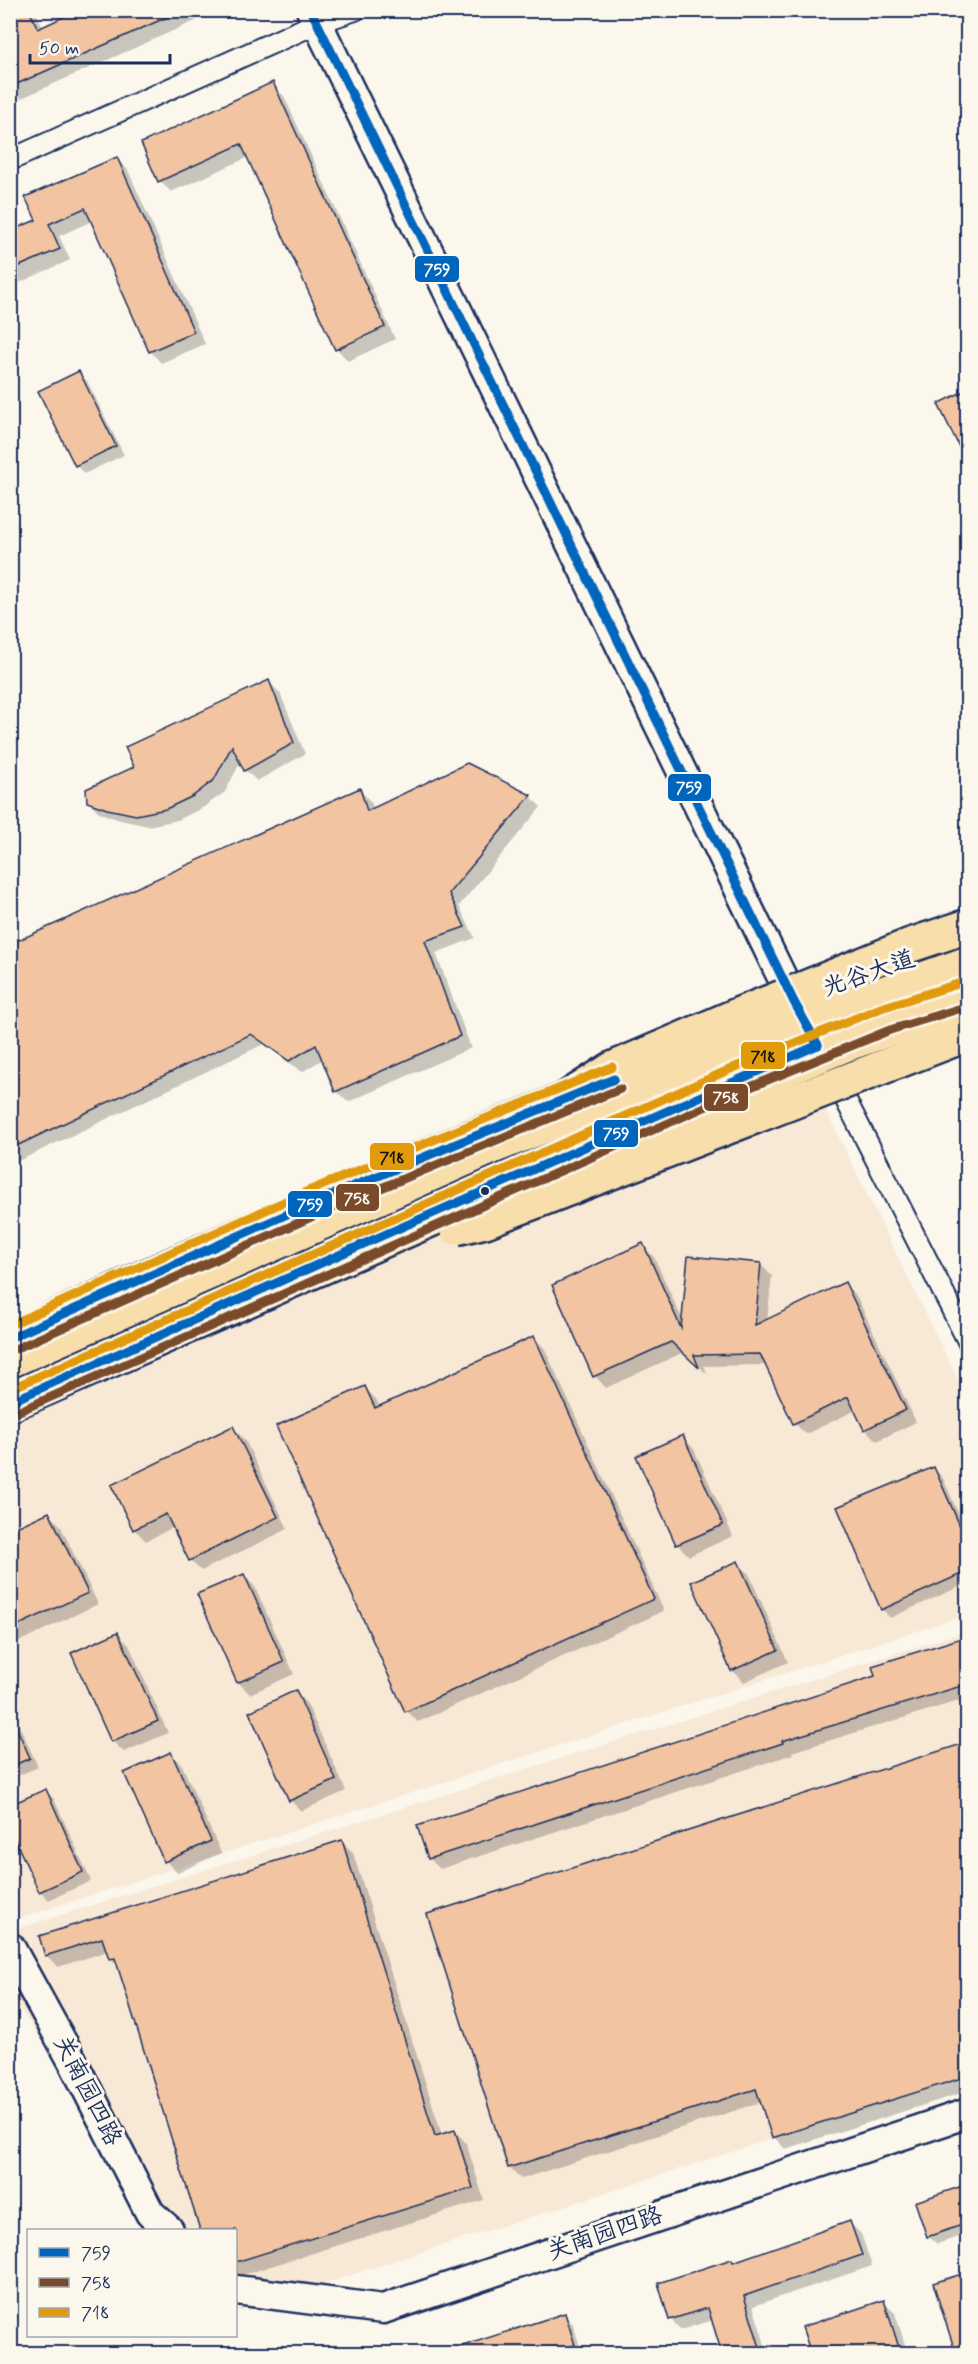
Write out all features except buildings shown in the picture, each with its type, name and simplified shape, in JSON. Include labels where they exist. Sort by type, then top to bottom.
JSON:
[{"type":"highway","points":[[483,1152],[612,1069],[908,946],[968,926]]},
{"type":"highway","points":[[10,1361],[483,1152],[834,1010],[968,963]]},
{"type":"highway","points":[[10,1403],[558,1164],[845,1045],[968,1002]]},
{"type":"highway","points":[[358,1252],[485,1221],[968,1034]]},
{"type":"main road","points":[[320,16],[801,998],[818,1045]]},
{"type":"main road","name":"光谷大道","points":[[10,1338],[111,1291],[416,1158],[718,1037],[801,998],[968,940]]},
{"type":"main road","name":"光谷大道","points":[[10,1403],[386,1234],[818,1045],[886,1019],[968,993]]},
{"type":"main road","name":"关南园四路","points":[[10,1947],[150,2213],[168,2229]]},
{"type":"main road","name":"关南园四路","points":[[237,2290],[383,2309],[968,2113]]},
{"type":"street","points":[[10,160],[320,16],[355,10]]},
{"type":"street","points":[[818,1045],[968,1341]]},
{"type":"shaded area","points":[[805,1068],[967,1398],[967,1615],[11,1921],[10,1425]]},
{"type":"shaded area","points":[[967,1631],[967,2076],[237,2312],[237,2229],[171,2229],[111,2138],[11,1996],[10,1931]]},
{"type":"transit line","name":"759","points":[[311,10],[794,1002],[818,1045]]},
{"type":"transit line","name":"718","points":[[10,1389],[733,1068],[881,1008],[964,982]]},
{"type":"transit line","name":"758","points":[[15,1413],[743,1090],[890,1030],[968,1006]]},
{"type":"transit line","name":"759","points":[[10,1402],[818,1045]]},
{"type":"transit line","name":"718","points":[[10,1325],[306,1192],[612,1067]]},
{"type":"transit line","name":"759","points":[[10,1338],[310,1204],[614,1079]]},
{"type":"transit line","name":"758","points":[[15,1349],[316,1215],[620,1089]]}]
